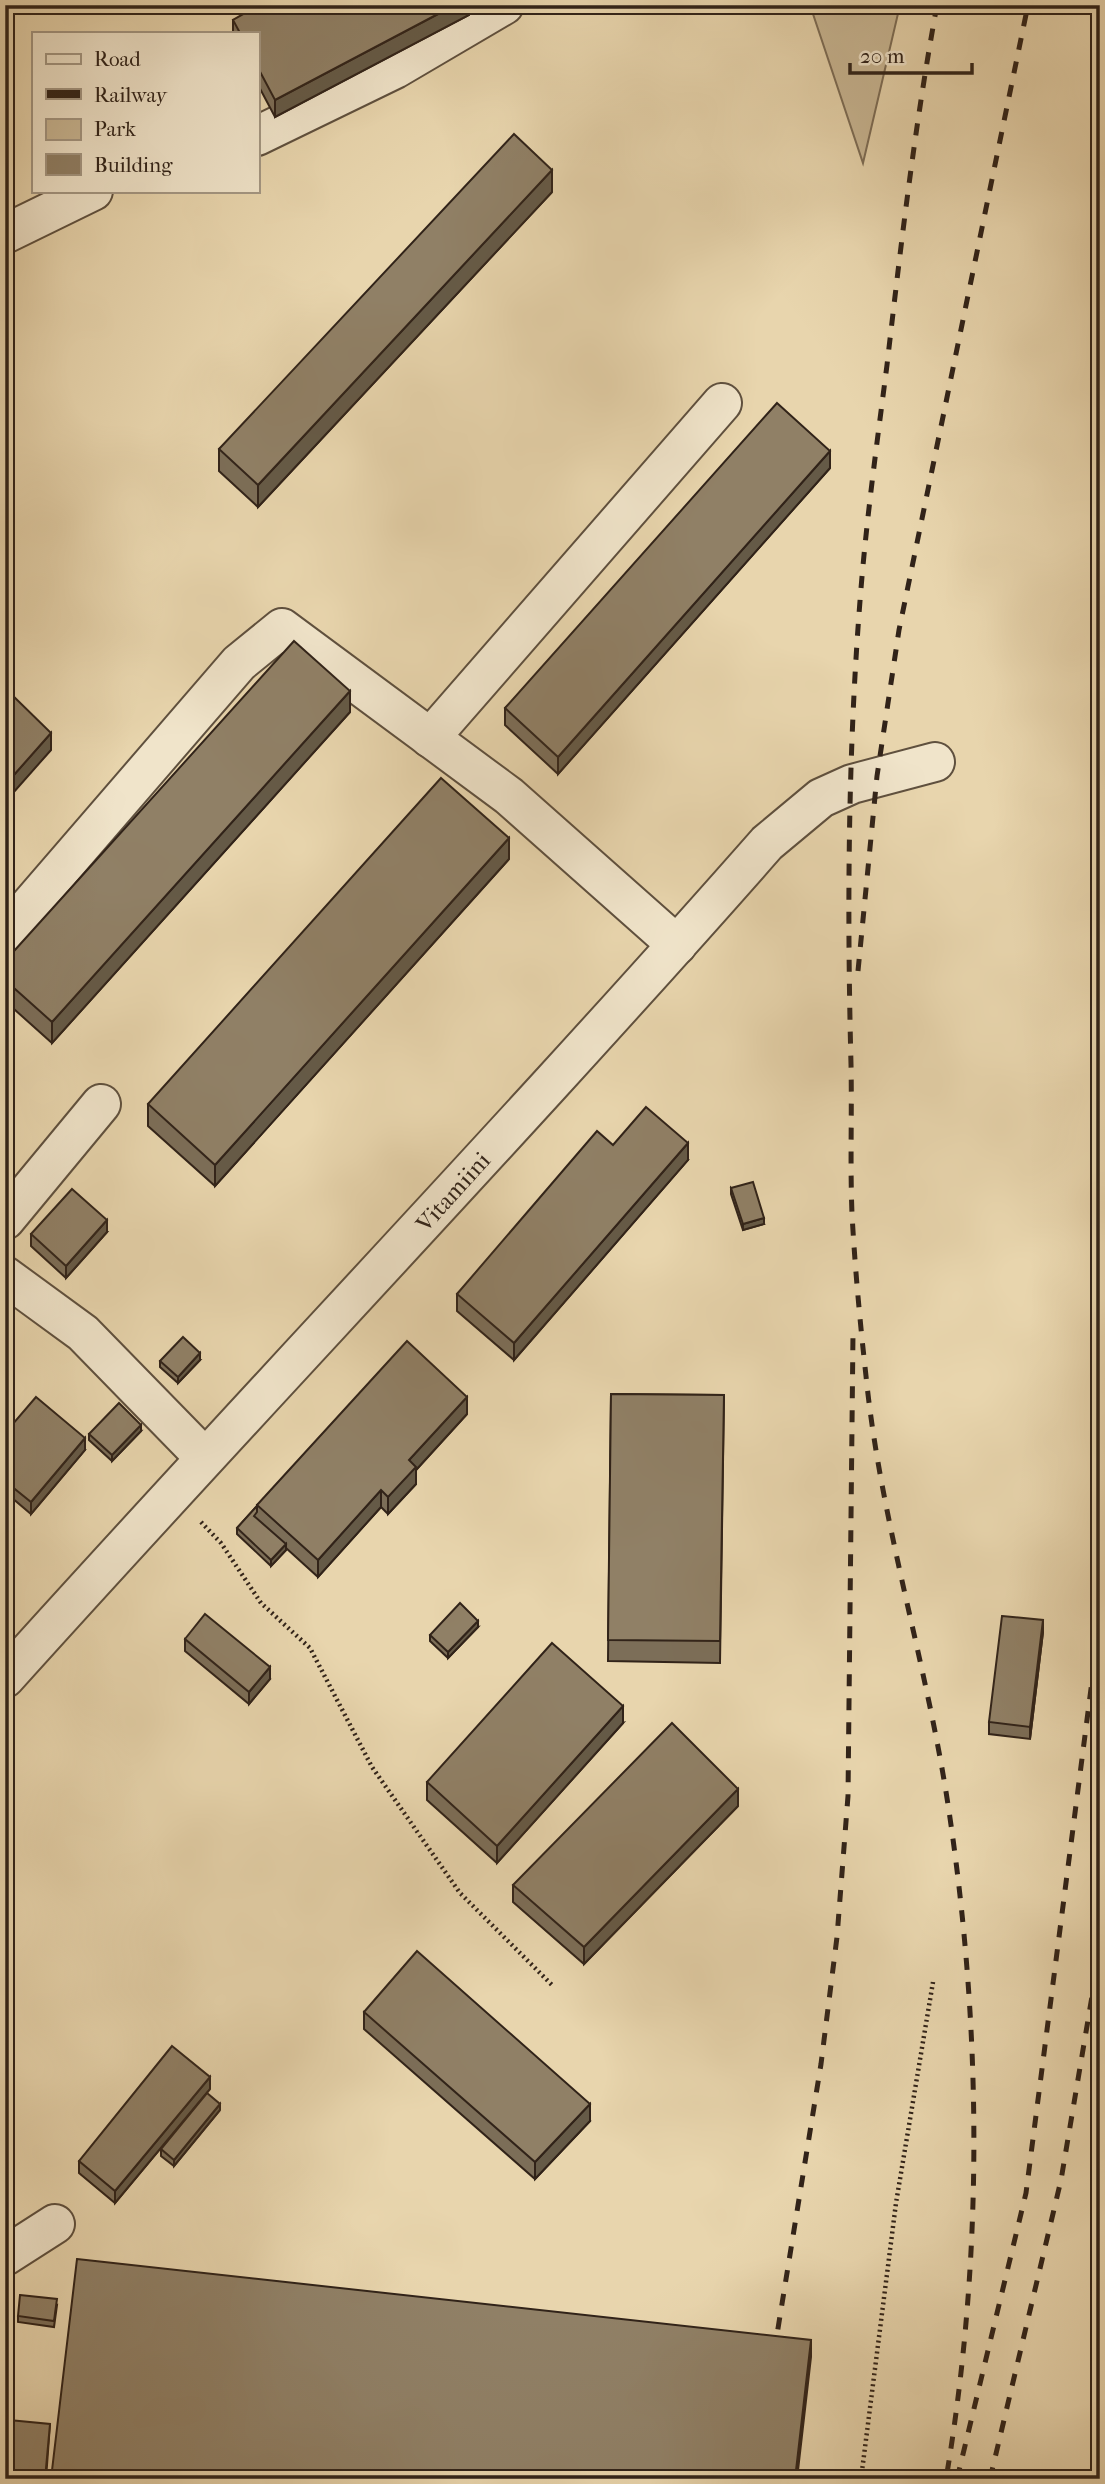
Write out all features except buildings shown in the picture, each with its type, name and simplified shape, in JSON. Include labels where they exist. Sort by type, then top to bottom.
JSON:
[{"type":"street","points":[[259,135],[395,69],[505,5]]},
{"type":"street","points":[[5,234],[91,192]]},
{"type":"street","points":[[430,738],[722,403]]},
{"type":"street","points":[[5,934],[239,663],[282,628],[509,796],[677,944]]},
{"type":"street","name":"Vitamiini","points":[[5,1678],[204,1457],[400,1250],[766,843],[821,798],[852,784],[935,762]]},
{"type":"street","points":[[5,1220],[100,1104]]},
{"type":"street","points":[[5,1276],[83,1333],[204,1457]]},
{"type":"street","points":[[5,2256],[55,2224]]},
{"type":"path","points":[[173,1491],[221,1543],[261,1603],[310,1648],[372,1767],[460,1893],[553,1986]]},
{"type":"path","points":[[861,2479],[896,2203],[933,1982]]},
{"type":"green space","points":[[810,5],[900,5],[863,163]]},
{"type":"railway","points":[[937,5],[909,184],[862,571],[851,774],[849,948],[852,1214],[866,1376],[882,1487],[941,1763],[961,1900],[968,1983],[973,2066],[972,2231],[967,2314],[946,2479]]},
{"type":"railway","points":[[858,971],[877,776],[899,630],[1028,5]]},
{"type":"railway","points":[[774,2353],[821,2064],[837,1937],[848,1796],[853,1333]]},
{"type":"railway","points":[[957,2479],[1026,2193],[1100,1619]]},
{"type":"railway","points":[[990,2479],[1061,2180],[1100,1949]]}]
